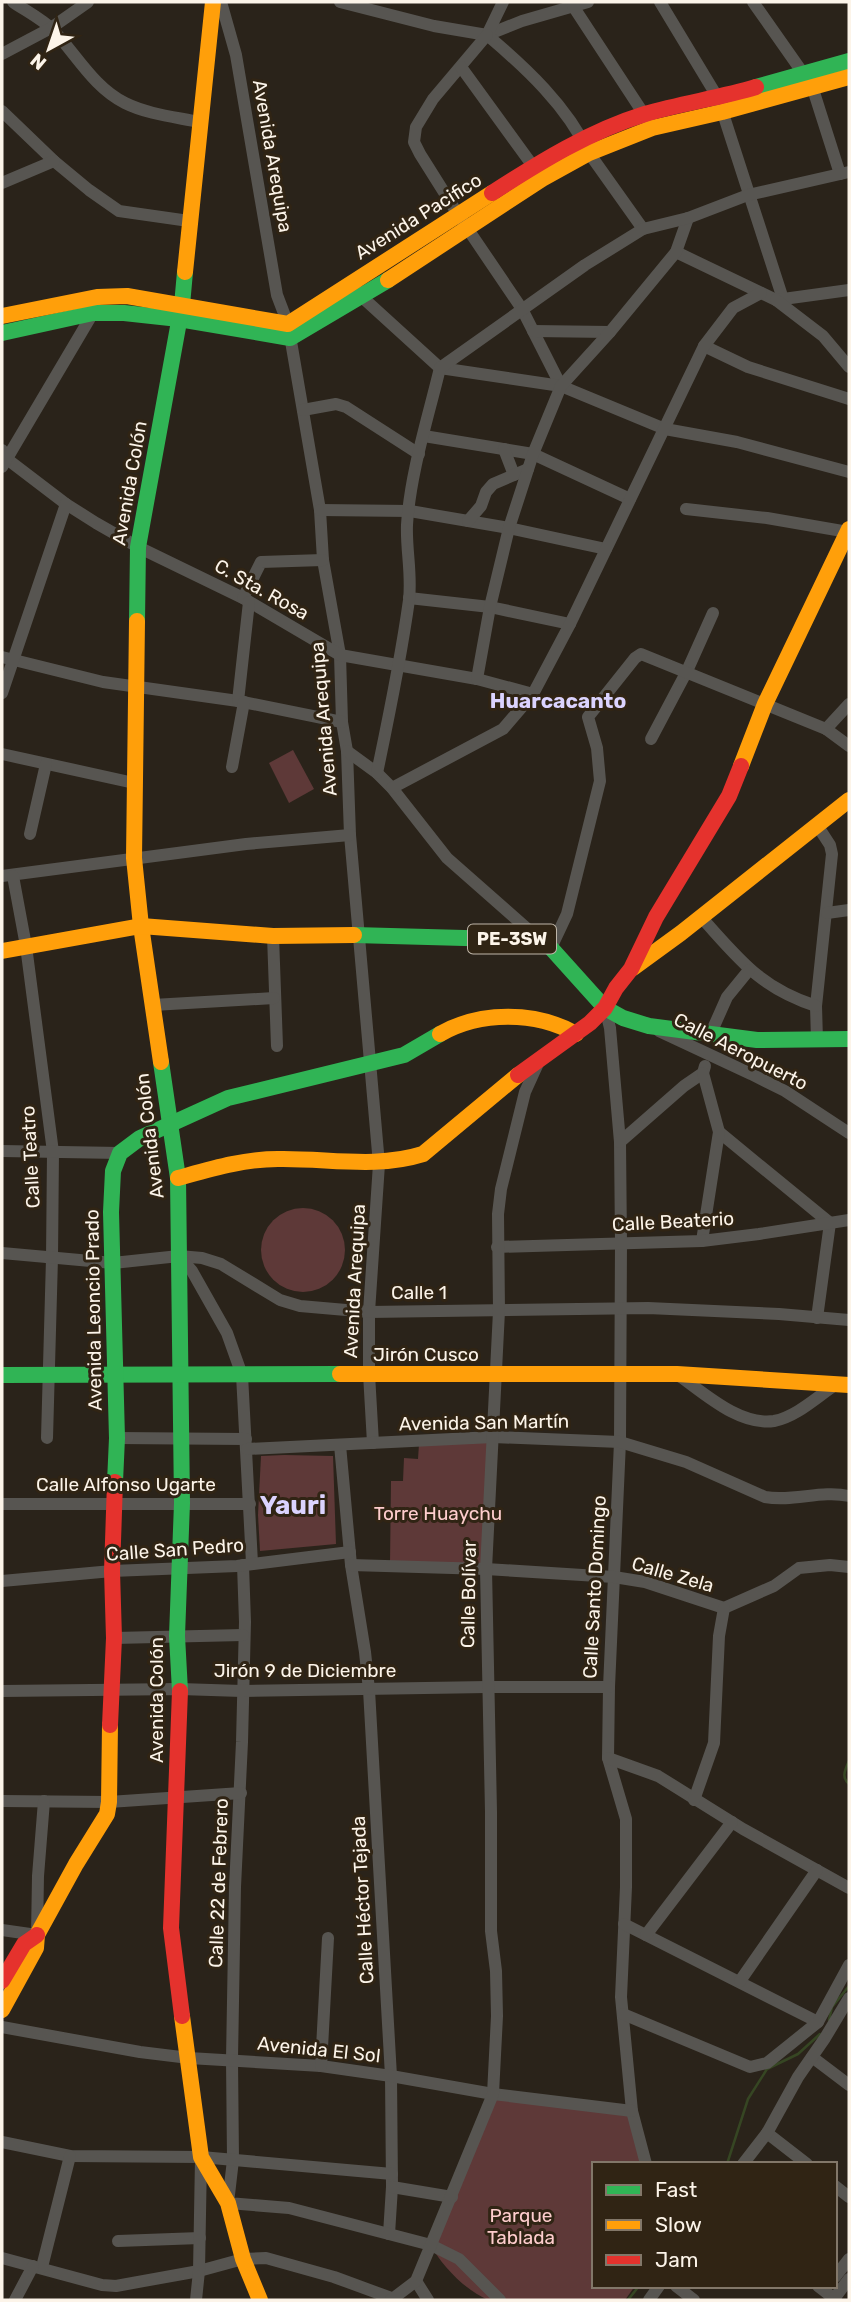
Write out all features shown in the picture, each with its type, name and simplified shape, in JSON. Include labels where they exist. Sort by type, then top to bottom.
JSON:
[{"type":"main road","name":"Avenida Colón","points":[[214,2],[199,122],[181,312],[138,547],[134,858],[141,926],[178,1178],[182,1503],[177,1636],[180,1689],[171,1928],[201,2157],[228,2203],[243,2259],[260,2300]]},
{"type":"main road","name":"Avenida Pacifico","points":[[289,331],[362,297],[463,222],[538,173],[586,146],[648,121],[720,105],[807,80],[849,61]]},
{"type":"main road","name":"Avenida Pacifico","points":[[807,80],[849,77]]},
{"type":"main road","name":"Avenida Pacifico","points":[[289,331],[351,283],[463,222]]},
{"type":"main road","points":[[2,333],[127,296],[181,312],[289,331]]},
{"type":"main road","points":[[2,316],[95,305]]},
{"type":"main road","points":[[178,1178],[260,1160],[303,1158],[379,1164],[407,1161],[422,1154],[501,1087],[576,1034],[605,1008],[631,969],[656,917],[729,796],[765,704],[832,561],[849,531]]},
{"type":"main road","points":[[631,969],[849,800]]},
{"type":"main road","points":[[2,951],[141,926]]},
{"type":"main road","name":"PE-3SW","points":[[141,926],[273,936],[358,935],[546,944],[605,1008],[623,1018],[649,1026],[757,1040],[849,1039]]},
{"type":"main road","points":[[120,1153],[140,1138],[228,1098],[404,1055],[457,1024],[484,1018],[512,1017],[559,1024],[576,1034]]},
{"type":"main road","name":"Avenida Leoncio Prado","points":[[2,2010],[36,1948],[37,1936],[107,1814],[109,1802],[117,1438],[111,1212],[113,1171],[120,1153]]},
{"type":"main road","name":"Jirón Cusco","points":[[2,1376],[677,1374],[842,1385]]},
{"type":"main road","name":"Avenida Leoncio Prado","points":[[2,1981],[24,1944],[37,1936]]},
{"type":"street","points":[[13,2],[51,29],[86,70],[122,102],[199,122]]},
{"type":"street","points":[[2,54],[51,29],[89,2]]},
{"type":"street","name":"Avenida Arequipa","points":[[221,2],[236,55],[276,295],[289,331],[320,510],[323,560],[340,655],[350,835],[379,1164],[369,1312],[373,1443]]},
{"type":"street","points":[[340,2],[434,26],[487,35],[522,21],[588,2]]},
{"type":"street","points":[[503,2],[487,35],[433,99],[416,127],[414,142],[463,222],[522,309],[561,386]]},
{"type":"street","points":[[660,2],[720,105],[779,299]]},
{"type":"street","points":[[377,773],[410,598],[407,526],[419,454],[440,368],[612,247],[643,229],[688,218],[748,195],[845,173],[807,80],[754,2]]},
{"type":"street","points":[[573,6],[648,121]]},
{"type":"street","points":[[487,35],[537,80],[643,229]]},
{"type":"street","points":[[461,67],[538,173]]},
{"type":"street","points":[[2,111],[89,190],[119,211],[189,221]]},
{"type":"street","points":[[2,183],[54,160]]},
{"type":"street","points":[[477,679],[490,607],[509,528],[533,454],[561,386],[676,252],[688,218]]},
{"type":"street","points":[[676,252],[779,299],[823,336],[849,367]]},
{"type":"street","points":[[351,283],[362,297],[440,368],[561,386],[665,429],[737,442],[849,472]]},
{"type":"street","points":[[779,299],[849,290]]},
{"type":"street","points":[[392,788],[503,729],[533,694],[570,624],[704,346],[733,308],[761,293]]},
{"type":"street","points":[[3,459],[95,305]]},
{"type":"street","points":[[533,331],[610,332]]},
{"type":"street","points":[[571,332],[581,341],[588,356]]},
{"type":"street","points":[[704,346],[748,367],[849,399]]},
{"type":"street","points":[[303,410],[336,404],[346,407],[419,454]]},
{"type":"street","points":[[424,436],[533,454],[630,499]]},
{"type":"street","points":[[504,449],[514,475]]},
{"type":"street","name":"C. Sta. Rosa","points":[[3,459],[66,505],[138,547],[246,600],[340,655],[477,679],[533,694]]},
{"type":"street","points":[[468,521],[481,506],[493,484],[528,469]]},
{"type":"street","points":[[2,693],[8,659],[66,505]]},
{"type":"street","points":[[686,509],[849,531]]},
{"type":"street","points":[[320,510],[410,511],[509,528],[606,549]]},
{"type":"street","points":[[232,767],[241,702],[246,600],[261,562],[323,560]]},
{"type":"street","points":[[410,598],[490,607],[570,624]]},
{"type":"street","points":[[651,739],[713,614]]},
{"type":"street","points":[[347,751],[392,788],[447,858],[546,944],[567,914],[600,780],[597,748],[588,717],[641,654],[825,729],[849,747]]},
{"type":"street","points":[[8,659],[103,682],[241,702],[342,722]]},
{"type":"street","points":[[825,729],[849,704]]},
{"type":"street","points":[[2,754],[134,783]]},
{"type":"street","points":[[30,834],[46,764]]},
{"type":"street","points":[[817,825],[830,845],[832,854],[816,1006],[817,1040]]},
{"type":"street","points":[[8,876],[246,844],[350,835]]},
{"type":"street","name":"Calle Teatro","points":[[8,876],[26,946],[53,1152],[47,1438]]},
{"type":"street","points":[[827,913],[849,909]]},
{"type":"street","points":[[701,917],[749,970],[790,998],[816,1006]]},
{"type":"street","points":[[273,936],[277,1046]]},
{"type":"street","points":[[711,1033],[727,997],[749,970]]},
{"type":"street","points":[[153,1004],[274,998]]},
{"type":"street","name":"Calle Santo Domingo","points":[[605,1008],[610,1028],[620,1142],[621,1243],[620,1442],[608,1758],[625,1819],[626,1886],[621,1997],[632,2110],[645,2162]]},
{"type":"street","name":"Calle Aeropuerto","points":[[649,1026],[785,1091],[849,1133]]},
{"type":"street","points":[[702,1241],[719,1132],[704,1073],[709,1055]]},
{"type":"street","name":"Calle Bolívar","points":[[416,2281],[493,2094],[497,2016],[496,1971],[491,1931],[486,1569],[499,1311],[498,1214],[501,1189],[525,1092],[540,1059]]},
{"type":"street","points":[[620,1142],[684,1086],[704,1073]]},
{"type":"street","points":[[719,1132],[830,1223],[817,1318]]},
{"type":"street","points":[[2,1151],[120,1153]]},
{"type":"street","name":"Calle Beaterio","points":[[497,1247],[702,1241],[849,1220]]},
{"type":"street","name":"Calle 1","points":[[2,1252],[113,1263],[179,1256],[202,1258],[221,1264],[280,1300],[300,1306],[369,1312],[621,1308],[779,1314],[849,1320]]},
{"type":"street","name":"Calle 22 de Febrero","points":[[179,1256],[192,1271],[227,1333],[242,1375],[250,1504],[243,1635],[241,1793],[235,1887],[233,2160],[228,2203]]},
{"type":"street","points":[[677,1374],[741,1417],[774,1421],[796,1412],[842,1385]]},
{"type":"street","name":"Avenida San Martín","points":[[117,1438],[340,1445],[494,1437],[620,1442],[686,1462],[777,1499],[824,1493],[849,1496]]},
{"type":"street","name":"Calle Héctor Tejada","points":[[340,1445],[350,1559],[369,1690],[391,2076],[392,2180],[389,2234]]},
{"type":"street","name":"Calle Alfonso Ugarte","points":[[2,1504],[250,1504]]},
{"type":"street","name":"Calle Zela","points":[[350,1559],[614,1577],[645,1582],[724,1608],[774,1586],[799,1568],[830,1565],[849,1567]]},
{"type":"street","name":"Calle San Pedro","points":[[2,1581],[112,1571],[350,1559]]},
{"type":"street","points":[[694,1800],[714,1743],[719,1636],[724,1608]]},
{"type":"street","points":[[114,1638],[243,1635]]},
{"type":"street","name":"Jirón 9 de Diciembre","points":[[2,1692],[609,1687]]},
{"type":"street","points":[[608,1758],[658,1776],[694,1800],[849,1888]]},
{"type":"street","points":[[2,1801],[109,1802],[241,1793]]},
{"type":"street","points":[[2,1930],[37,1936],[38,1876],[44,1801]]},
{"type":"street","points":[[646,1935],[732,1822]]},
{"type":"street","points":[[740,1981],[817,1870]]},
{"type":"street","points":[[624,1924],[818,2022]]},
{"type":"street","points":[[321,2066],[328,1938]]},
{"type":"street","points":[[623,2014],[750,2067],[767,2063],[818,2022],[849,1965]]},
{"type":"street","points":[[745,2162],[767,2133],[849,1998]]},
{"type":"street","name":"Avenida El Sol","points":[[2,2027],[141,2052],[189,2058],[321,2066],[493,2094],[632,2110]]},
{"type":"street","points":[[812,2057],[849,2085]]},
{"type":"street","points":[[767,2133],[804,2162]]},
{"type":"street","points":[[2,2142],[70,2156],[201,2157],[233,2160],[392,2180],[452,2196]]},
{"type":"street","points":[[15,2300],[37,2267],[70,2156]]},
{"type":"street","points":[[196,2300],[201,2157]]},
{"type":"street","points":[[199,2194],[219,2188]]},
{"type":"street","points":[[228,2203],[289,2208],[431,2245],[459,2259],[500,2300]]},
{"type":"street","points":[[118,2241],[200,2238]]},
{"type":"street","points":[[2,2258],[102,2286],[116,2286],[199,2271],[243,2259],[266,2258],[334,2277],[393,2300],[416,2281],[428,2300]]},
{"type":"street","points":[[837,2274],[849,2259]]},
{"type":"street","points":[[679,2288],[694,2300]]},
{"type":"green space","points":[[293,750],[314,789],[289,803],[269,763]]},
{"type":"green space","points":[[303,1208],[319,1211],[333,1220],[342,1234],[345,1250],[342,1266],[333,1280],[319,1289],[303,1292],[287,1289],[273,1280],[264,1266],[261,1250],[264,1234],[273,1220],[287,1211]]},
{"type":"green space","name":"Torre Huaychu","points":[[489,1440],[484,1566],[390,1564],[391,1481],[403,1481],[404,1458],[418,1459],[419,1444]]},
{"type":"green space","points":[[261,1456],[333,1456],[336,1544],[260,1551],[258,1515]]},
{"type":"green space","name":"Parque Tablada","points":[[496,2098],[628,2116],[640,2162],[592,2162],[592,2288],[634,2288],[625,2300],[488,2300],[462,2283],[447,2269],[429,2243]]},
{"type":"waterway","points":[[849,1761],[844,1776],[849,1784]]},
{"type":"waterway","points":[[829,2020],[832,2007],[849,1986]]},
{"type":"waterway","points":[[728,2162],[748,2099],[767,2069],[798,2054],[820,2034]]},
{"type":"waterway","points":[[628,2300],[637,2288]]},
{"type":"traffic: fast","points":[[756,87],[849,61]]},
{"type":"traffic: fast","points":[[137,621],[138,547],[182,305],[185,272]]},
{"type":"traffic: fast","points":[[2,333],[93,313],[124,313],[179,319],[290,338],[388,280]]},
{"type":"traffic: fast","points":[[354,935],[540,940],[551,948],[605,1008],[623,1018],[649,1026],[757,1040],[849,1039]]},
{"type":"traffic: fast","points":[[115,1482],[117,1438],[111,1212],[113,1171],[120,1153],[140,1138],[228,1098],[404,1055],[440,1034]]},
{"type":"traffic: fast","points":[[161,1062],[178,1178],[182,1503],[177,1636],[180,1691]]},
{"type":"traffic: fast","points":[[2,1375],[340,1374]]},
{"type":"traffic: slow","points":[[185,272],[213,2]]},
{"type":"traffic: slow","points":[[388,280],[542,179],[589,153],[652,128],[849,77]]},
{"type":"traffic: slow","points":[[2,316],[97,297],[127,296],[288,324],[492,193]]},
{"type":"traffic: slow","points":[[741,766],[765,704],[849,529]]},
{"type":"traffic: slow","points":[[137,621],[134,858],[161,1062]]},
{"type":"traffic: slow","points":[[633,968],[849,800]]},
{"type":"traffic: slow","points":[[2,951],[141,926],[273,936],[354,935]]},
{"type":"traffic: slow","points":[[440,1034],[472,1021],[508,1017],[544,1021],[576,1034]]},
{"type":"traffic: slow","points":[[178,1178],[265,1159],[369,1162],[423,1154],[518,1075]]},
{"type":"traffic: slow","points":[[340,1374],[677,1374],[849,1385]]},
{"type":"traffic: slow","points":[[2,2010],[36,1948],[37,1935],[107,1814],[110,1725]]},
{"type":"traffic: slow","points":[[182,2016],[201,2157],[228,2203],[243,2259],[260,2300]]},
{"type":"traffic: jam","points":[[492,193],[566,148],[605,129],[659,110],[756,87]]},
{"type":"traffic: jam","points":[[518,1075],[590,1023],[605,1008],[631,969],[656,917],[729,796],[741,766]]},
{"type":"traffic: jam","points":[[110,1725],[114,1638],[112,1571],[115,1482]]},
{"type":"traffic: jam","points":[[180,1691],[171,1928],[182,2016]]},
{"type":"traffic: jam","points":[[2,1981],[24,1944],[37,1935]]},
{"type":"district","name":"Huarcacanto","points":[[558,701]]},
{"type":"district","name":"Yauri","points":[[293,1505]]}]
